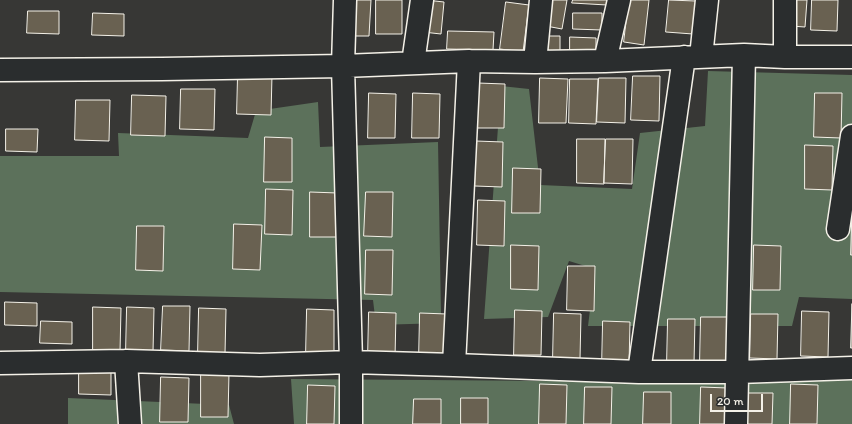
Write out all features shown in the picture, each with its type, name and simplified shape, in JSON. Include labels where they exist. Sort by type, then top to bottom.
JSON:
[{"type":"street","points":[[345,0],[343,66],[351,424]]},
{"type":"street","points":[[413,63],[422,0]]},
{"type":"street","points":[[535,62],[542,0]]},
{"type":"street","points":[[605,61],[619,0]]},
{"type":"street","points":[[639,372],[693,57],[707,0]]},
{"type":"street","points":[[785,0],[785,57]]},
{"type":"street","points":[[0,70],[343,66],[468,61],[605,61],[744,55],[785,57],[852,57]]},
{"type":"street","points":[[736,424],[744,55]]},
{"type":"street","points":[[454,365],[468,61]]},
{"type":"street","points":[[838,229],[852,136]]},
{"type":"street","points":[[0,363],[126,361],[260,365],[350,362],[639,372],[738,372],[852,368]]},
{"type":"street","points":[[126,361],[130,424]]},
{"type":"green space","points":[[708,71],[852,75],[852,299],[799,297],[792,326],[588,326],[595,269],[569,261],[548,317],[484,319],[501,86],[529,89],[540,185],[632,189],[640,133],[705,126]]},
{"type":"green space","points":[[318,102],[320,147],[438,142],[441,315],[444,323],[376,325],[373,300],[0,292],[0,156],[119,156],[118,133],[248,138],[256,111]]},
{"type":"green space","points":[[852,377],[852,424],[294,424],[291,379],[694,382]]},
{"type":"green space","points":[[68,398],[229,405],[234,424],[68,424]]},
{"type":"building","points":[[350,0],[371,0],[369,36],[348,36]]},
{"type":"building","points":[[376,0],[402,0],[402,34],[376,34]]},
{"type":"building","points":[[426,0],[444,2],[441,34],[423,32]]},
{"type":"building","points":[[550,0],[567,0],[562,29],[546,26]]},
{"type":"building","points":[[573,0],[607,0],[607,5],[572,3]]},
{"type":"building","points":[[629,0],[649,0],[644,45],[624,42]]},
{"type":"building","points":[[669,0],[696,1],[693,34],[666,32]]},
{"type":"building","points":[[792,0],[807,0],[805,27],[790,26]]},
{"type":"building","points":[[812,0],[838,0],[837,31],[811,30]]},
{"type":"building","points":[[506,2],[529,5],[523,52],[500,49]]},
{"type":"building","points":[[28,11],[59,11],[59,34],[27,33]]},
{"type":"building","points":[[93,13],[124,14],[124,36],[92,35]]},
{"type":"building","points":[[573,13],[602,13],[602,30],[573,29]]},
{"type":"building","points":[[448,31],[494,32],[493,50],[447,49]]},
{"type":"building","points":[[540,36],[560,36],[560,54],[540,54]]},
{"type":"building","points":[[570,37],[596,38],[596,52],[570,52]]},
{"type":"building","points":[[238,74],[272,75],[271,115],[237,114]]},
{"type":"building","points":[[633,76],[660,76],[659,121],[631,120]]},
{"type":"building","points":[[540,78],[568,79],[566,123],[539,123]]},
{"type":"building","points":[[599,78],[626,78],[625,123],[597,122]]},
{"type":"building","points":[[570,79],[598,79],[596,124],[569,123]]},
{"type":"building","points":[[478,83],[505,84],[504,128],[477,128]]},
{"type":"building","points":[[181,89],[215,89],[214,130],[180,129]]},
{"type":"building","points":[[369,93],[396,94],[395,138],[368,138]]},
{"type":"building","points":[[413,93],[440,94],[439,138],[412,138]]},
{"type":"building","points":[[815,93],[842,93],[841,138],[814,137]]},
{"type":"building","points":[[132,95],[166,96],[165,136],[131,135]]},
{"type":"building","points":[[76,100],[110,100],[109,141],[75,140]]},
{"type":"building","points":[[6,129],[38,129],[37,152],[6,151]]},
{"type":"building","points":[[265,137],[292,138],[292,182],[264,182]]},
{"type":"building","points":[[577,139],[605,139],[604,184],[577,183]]},
{"type":"building","points":[[606,139],[633,139],[632,184],[604,183]]},
{"type":"building","points":[[476,141],[503,142],[502,187],[475,186]]},
{"type":"building","points":[[805,145],[833,146],[832,190],[805,189]]},
{"type":"building","points":[[513,168],[541,169],[540,213],[512,213]]},
{"type":"building","points":[[266,189],[293,190],[292,235],[265,234]]},
{"type":"building","points":[[310,192],[338,193],[337,237],[310,237]]},
{"type":"building","points":[[366,192],[393,192],[392,237],[364,236]]},
{"type":"building","points":[[478,200],[505,201],[504,246],[477,245]]},
{"type":"building","points":[[852,210],[852,255],[851,255]]},
{"type":"building","points":[[234,224],[262,225],[260,270],[233,269]]},
{"type":"building","points":[[137,226],[164,226],[163,271],[136,270]]},
{"type":"building","points":[[511,245],[539,246],[538,290],[511,289]]},
{"type":"building","points":[[754,245],[781,246],[780,290],[753,290]]},
{"type":"building","points":[[366,250],[393,250],[392,295],[365,294]]},
{"type":"building","points":[[568,266],[595,266],[594,311],[567,310]]},
{"type":"building","points":[[5,302],[37,303],[37,326],[5,325]]},
{"type":"building","points":[[852,304],[852,348],[851,348]]},
{"type":"building","points":[[163,306],[190,306],[189,351],[161,350]]},
{"type":"building","points":[[93,307],[121,308],[120,352],[93,352]]},
{"type":"building","points":[[127,307],[154,308],[153,352],[126,351]]},
{"type":"building","points":[[199,308],[226,309],[225,354],[198,353]]},
{"type":"building","points":[[307,309],[334,310],[334,355],[306,354]]},
{"type":"building","points":[[515,310],[542,311],[541,355],[514,355]]},
{"type":"building","points":[[802,311],[829,312],[828,357],[801,356]]},
{"type":"building","points":[[369,312],[396,313],[395,358],[368,357]]},
{"type":"building","points":[[420,313],[447,314],[446,358],[419,358]]},
{"type":"building","points":[[554,313],[581,314],[580,359],[553,358]]},
{"type":"building","points":[[751,314],[778,314],[777,359],[750,358]]},
{"type":"building","points":[[701,317],[729,317],[727,362],[700,361]]},
{"type":"building","points":[[668,319],[695,319],[694,364],[667,363]]},
{"type":"building","points":[[41,321],[72,322],[72,344],[40,343]]},
{"type":"building","points":[[603,321],[630,322],[629,366],[602,366]]},
{"type":"building","points":[[79,372],[111,372],[111,395],[79,394]]},
{"type":"building","points":[[201,372],[229,373],[228,417],[201,417]]},
{"type":"building","points":[[161,377],[189,378],[188,422],[160,422]]},
{"type":"building","points":[[540,384],[567,385],[566,424],[539,424]]},
{"type":"building","points":[[791,384],[818,385],[817,424],[790,424]]},
{"type":"building","points":[[308,385],[335,386],[334,424],[307,424]]},
{"type":"building","points":[[585,387],[612,387],[611,424],[584,424]]},
{"type":"building","points":[[701,387],[728,388],[727,424],[700,424]]},
{"type":"building","points":[[644,392],[671,392],[671,424],[643,424]]},
{"type":"building","points":[[746,393],[773,393],[772,424],[745,424]]},
{"type":"building","points":[[461,398],[488,398],[488,424],[461,424]]},
{"type":"building","points":[[414,399],[441,399],[441,424],[413,424]]}]
